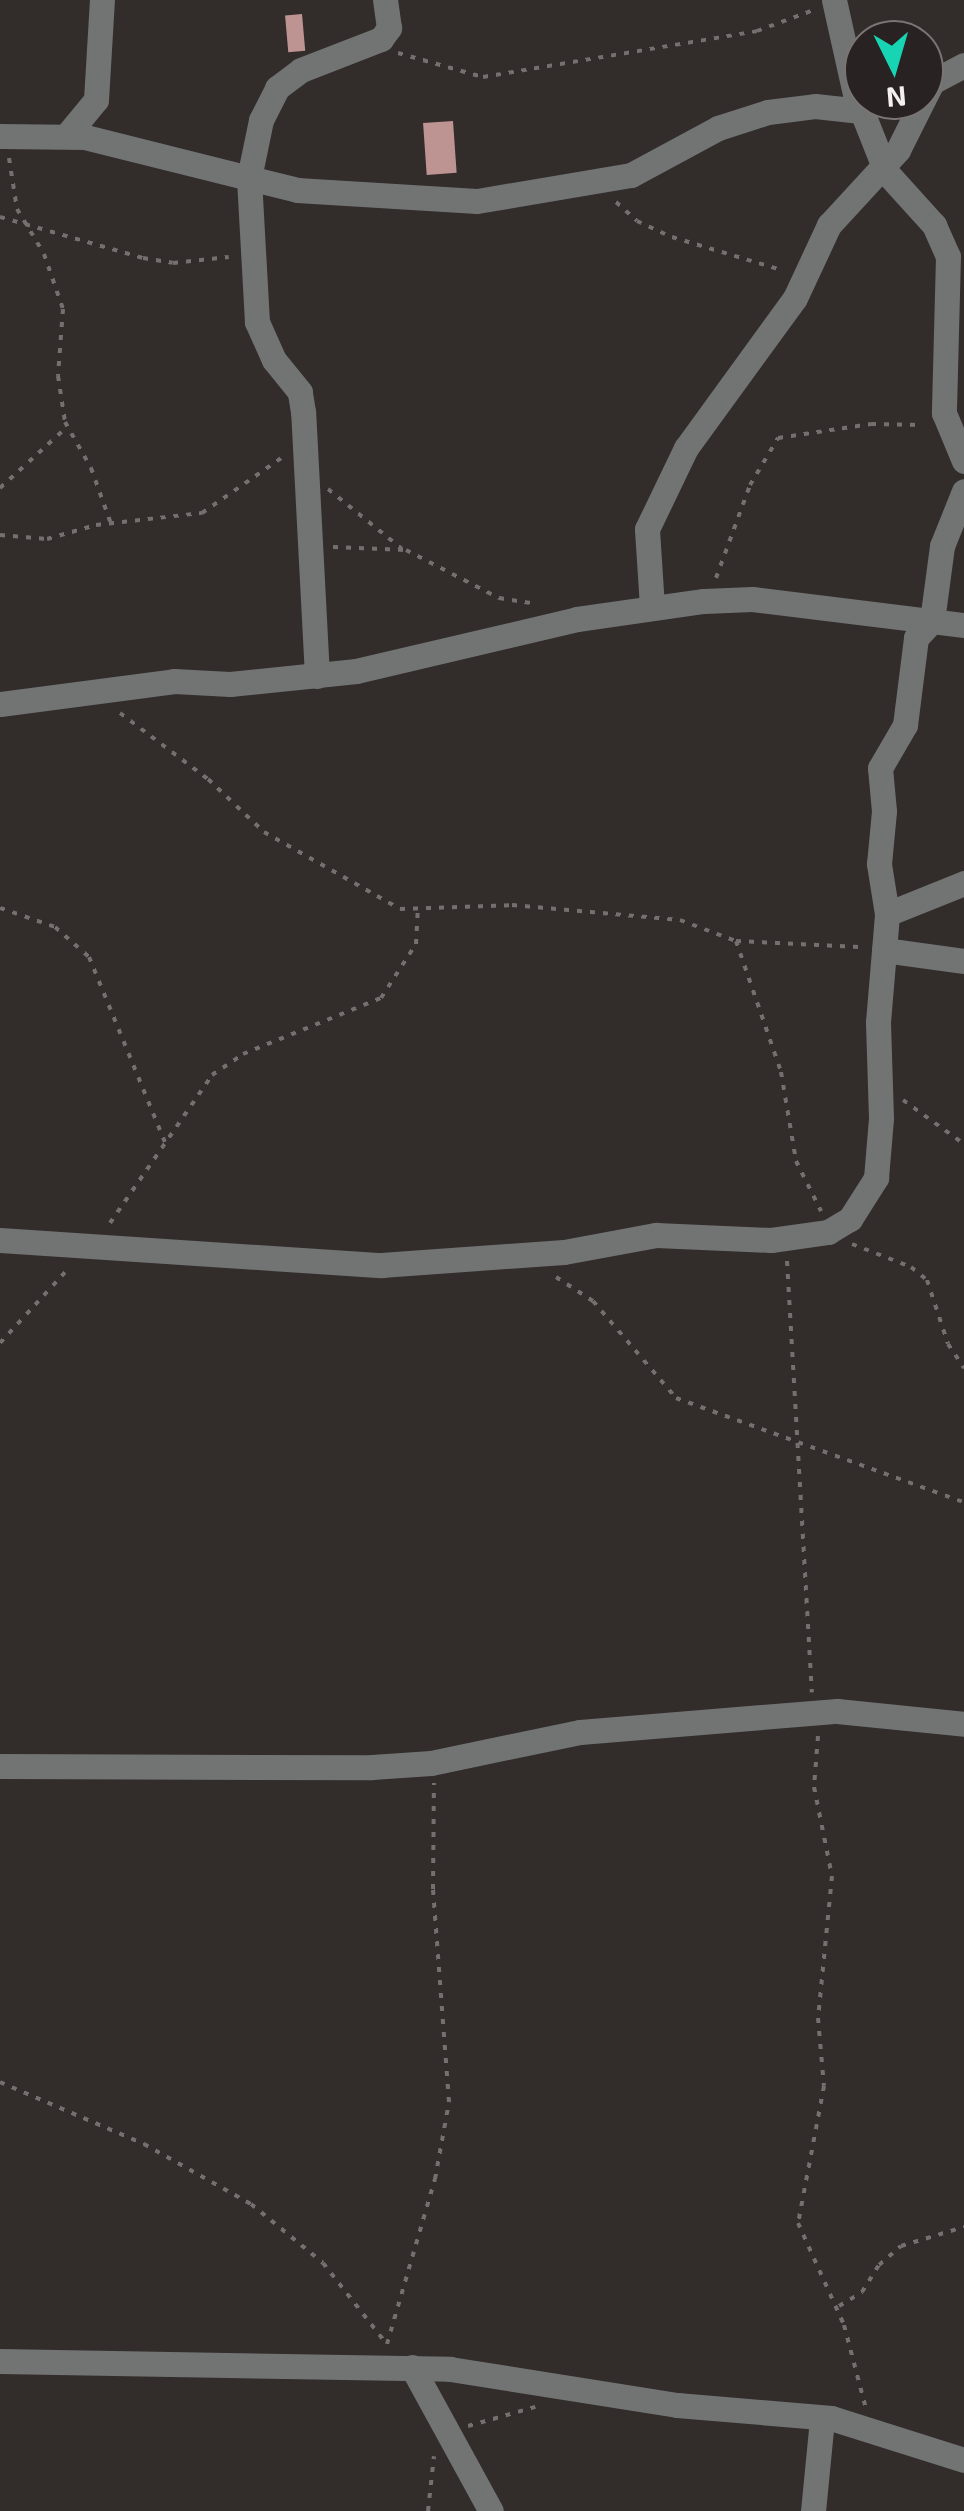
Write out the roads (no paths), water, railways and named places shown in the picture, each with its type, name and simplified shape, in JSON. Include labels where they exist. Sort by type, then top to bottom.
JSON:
[{"type":"street","points":[[68,136],[96,100],[102,0]]},
{"type":"street","points":[[317,676],[314,547],[300,392],[274,360],[259,328],[248,254],[248,178],[261,120],[282,82],[387,32],[385,0]]},
{"type":"street","points":[[835,3],[844,39]]},
{"type":"street","points":[[4,136],[68,136],[296,190],[413,200],[525,197],[660,164],[718,128],[768,112],[816,106],[844,109]]},
{"type":"street","points":[[865,120],[884,168],[934,226],[951,274],[943,368],[947,425],[964,461]]},
{"type":"street","points":[[652,607],[650,521],[686,448],[796,298],[829,225],[884,168],[912,120]]},
{"type":"street","points":[[934,226],[964,228]]},
{"type":"street","points":[[0,1240],[348,1265],[526,1256],[656,1236],[792,1237],[828,1232],[850,1219],[876,1178],[888,914],[878,864],[884,811],[880,768],[905,725],[916,638],[932,620],[942,546],[964,491]]},
{"type":"street","points":[[0,704],[91,692],[317,676],[577,619],[704,601],[752,599],[964,625]]},
{"type":"street","points":[[888,914],[964,884]]},
{"type":"street","points":[[884,950],[964,960]]},
{"type":"street","points":[[0,1766],[431,1763],[580,1732],[816,1712],[964,1724]]},
{"type":"street","points":[[0,2360],[399,2360],[552,2389],[869,2425],[964,2460]]},
{"type":"street","points":[[399,2360],[491,2511]]},
{"type":"street","points":[[812,2511],[822,2419]]}]
